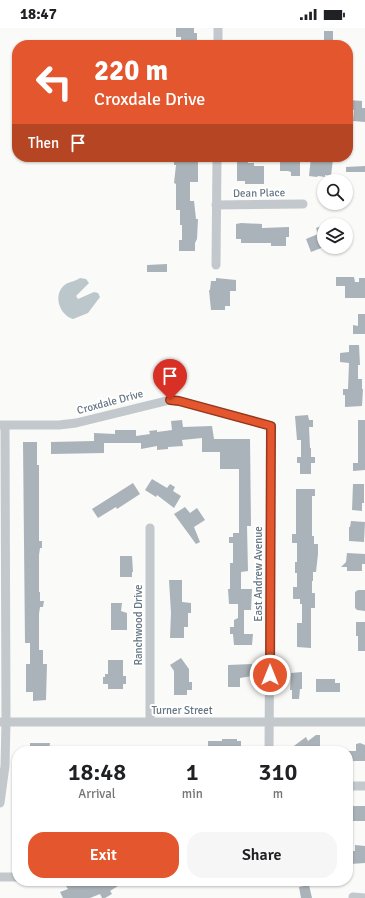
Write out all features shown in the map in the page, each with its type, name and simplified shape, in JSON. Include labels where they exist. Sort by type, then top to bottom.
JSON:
[{"type":"street","points":[[218,28],[218,40]]},
{"type":"street","points":[[216,265],[217,162]]},
{"type":"street","name":"Dean Place","points":[[216,206],[303,204]]},
{"type":"street","name":"Croxdale Drive","points":[[3,425],[59,425],[76,423],[170,400],[179,401],[271,426]]},
{"type":"street","points":[[0,803],[5,766],[3,722],[3,425]]},
{"type":"street","name":"East Andrew Avenue","points":[[269,746],[271,426]]},
{"type":"street","name":"Ranchwood Drive","points":[[150,528],[150,722]]},
{"type":"street","name":"Turner Street","points":[[3,722],[365,722]]},
{"type":"street","points":[[353,786],[365,786]]},
{"type":"street","points":[[0,877],[12,877]]},
{"type":"street","points":[[353,897],[365,898]]},
{"type":"shaded area","points":[[80,278],[86,279],[89,283],[76,296],[78,299],[94,292],[98,293],[100,297],[88,313],[73,319],[68,317],[61,309],[58,298],[59,293],[66,284]]},
{"type":"building","points":[[176,28],[194,28],[194,33],[197,33],[197,40],[181,40],[181,37],[176,37]]},
{"type":"building","points":[[324,31],[333,31],[333,40],[324,40]]},
{"type":"building","points":[[353,100],[362,101],[362,108],[365,108],[365,122],[353,121]]},
{"type":"building","points":[[174,162],[198,162],[198,182],[190,182],[190,201],[194,201],[196,219],[198,219],[195,251],[179,251],[179,240],[182,240],[182,225],[180,225],[180,210],[176,210],[176,184],[174,183],[176,165],[174,165]]},
{"type":"building","points":[[237,162],[248,162],[254,163],[254,166],[264,166],[264,184],[245,184],[245,181],[237,181]]},
{"type":"building","points":[[280,162],[300,162],[300,176],[291,176],[291,172],[280,171]]},
{"type":"building","points":[[310,162],[333,162],[331,174],[317,174],[317,177],[309,176]]},
{"type":"building","points":[[365,166],[365,172],[346,172],[346,167]]},
{"type":"building","points":[[236,224],[262,224],[262,228],[289,227],[289,237],[286,237],[286,246],[271,246],[271,243],[241,243],[241,239],[236,239]]},
{"type":"building","points":[[317,234],[317,250],[311,252],[306,239]]},
{"type":"building","points":[[167,264],[167,272],[147,272],[147,265]]},
{"type":"building","points":[[336,277],[354,277],[355,282],[359,282],[359,278],[365,278],[365,298],[345,298],[345,286],[336,286]]},
{"type":"building","points":[[216,278],[236,280],[236,291],[230,291],[230,306],[225,306],[225,310],[211,310],[209,290],[211,281],[216,281]]},
{"type":"building","points":[[358,314],[365,314],[365,334],[353,334],[353,325],[358,326]]},
{"type":"building","points":[[349,345],[359,345],[360,365],[358,365],[358,379],[362,379],[362,406],[345,407],[345,395],[343,395],[343,389],[348,389],[349,363],[340,362],[340,353],[349,352]]},
{"type":"building","points":[[308,415],[309,420],[313,420],[313,427],[309,427],[311,457],[315,457],[315,463],[311,463],[311,474],[300,474],[300,463],[297,463],[297,457],[301,457],[301,440],[297,440],[295,416]]},
{"type":"building","points":[[182,420],[183,427],[212,426],[214,439],[250,439],[251,526],[247,526],[248,571],[241,572],[241,589],[252,589],[251,610],[244,610],[244,634],[253,634],[252,645],[234,645],[233,634],[230,634],[230,627],[234,627],[234,620],[238,618],[238,604],[229,604],[228,589],[230,589],[230,563],[233,563],[233,543],[229,543],[229,537],[233,537],[233,533],[239,533],[239,469],[220,469],[220,452],[202,452],[202,438],[182,440],[183,446],[168,447],[168,449],[157,450],[157,446],[141,449],[141,443],[104,443],[104,453],[51,454],[51,442],[94,441],[94,433],[115,434],[115,430],[136,430],[136,436],[150,434],[149,431],[157,430],[157,432],[172,430],[171,421]]},
{"type":"building","points":[[358,420],[365,420],[365,470],[353,471],[353,463],[358,463]]},
{"type":"building","points":[[23,442],[37,442],[37,465],[39,465],[39,541],[42,541],[42,548],[40,548],[39,555],[39,592],[40,601],[44,601],[43,607],[40,607],[39,614],[39,650],[43,650],[43,664],[47,664],[46,700],[33,701],[33,692],[26,692],[26,664],[30,664],[30,643],[25,643]]},
{"type":"building","points":[[152,479],[167,488],[170,484],[175,487],[173,491],[181,496],[174,508],[157,495],[156,497],[145,490]]},
{"type":"building","points":[[133,483],[140,494],[117,509],[116,507],[98,518],[92,509]]},
{"type":"building","points":[[353,484],[364,484],[364,503],[362,503],[362,511],[352,510]]},
{"type":"building","points":[[296,489],[315,489],[315,496],[312,496],[312,536],[314,536],[314,544],[318,544],[318,554],[316,572],[313,572],[312,581],[312,593],[315,593],[315,608],[311,608],[311,648],[297,647],[297,623],[302,623],[302,604],[300,604],[300,599],[293,599],[293,587],[297,587],[295,562],[297,562],[297,543],[292,543],[292,534],[296,534]]},
{"type":"building","points":[[185,507],[190,513],[197,508],[205,520],[194,527],[200,542],[196,544],[174,514]]},
{"type":"building","points":[[351,521],[365,522],[364,542],[349,541],[349,527]]},
{"type":"building","points":[[347,553],[365,554],[365,564],[362,564],[362,571],[347,571],[347,567],[341,567],[346,562]]},
{"type":"building","points":[[120,556],[132,556],[132,577],[120,577]]},
{"type":"building","points":[[169,580],[182,580],[182,602],[191,603],[191,613],[188,613],[188,627],[184,627],[184,638],[170,638],[171,613]]},
{"type":"building","points":[[358,590],[365,590],[365,611],[357,610],[355,608],[355,592]]},
{"type":"building","points":[[111,603],[122,603],[121,611],[127,613],[127,630],[111,630]]},
{"type":"building","points":[[356,622],[365,622],[365,651],[358,651]]},
{"type":"building","points":[[181,658],[189,669],[189,682],[192,682],[192,690],[187,690],[187,695],[174,695],[174,671],[170,665]]},
{"type":"building","points":[[108,660],[123,660],[123,676],[126,676],[126,684],[123,684],[123,689],[108,689],[108,684],[103,684],[103,677],[105,677],[105,674],[108,674]]},
{"type":"building","points":[[252,664],[252,676],[240,678],[240,687],[228,687],[228,665]]},
{"type":"building","points":[[302,672],[302,689],[300,689],[299,699],[292,699],[292,690],[290,690],[291,673]]},
{"type":"building","points":[[316,679],[335,679],[335,683],[340,683],[340,692],[316,692]]},
{"type":"building","points":[[316,735],[320,735],[320,746],[294,746],[306,737],[308,741]]},
{"type":"building","points":[[222,739],[237,739],[237,741],[241,741],[241,746],[208,746],[208,741],[222,741]]},
{"type":"building","points":[[30,743],[50,743],[50,746],[30,746]]},
{"type":"building","points":[[360,743],[365,745],[365,761],[353,761],[353,751],[356,751],[356,744]]},
{"type":"building","points":[[353,806],[365,806],[365,821],[353,821]]},
{"type":"building","points":[[355,845],[365,846],[365,863],[353,864],[353,851],[355,851]]},
{"type":"building","points":[[66,886],[118,886],[110,891],[112,894],[105,898],[102,898],[100,894],[90,898],[63,898],[60,892],[68,889]]},
{"type":"building","points":[[309,886],[312,898],[301,898],[299,887]]},
{"type":"route","points":[[170,400],[179,401],[271,426],[270,675]]}]
